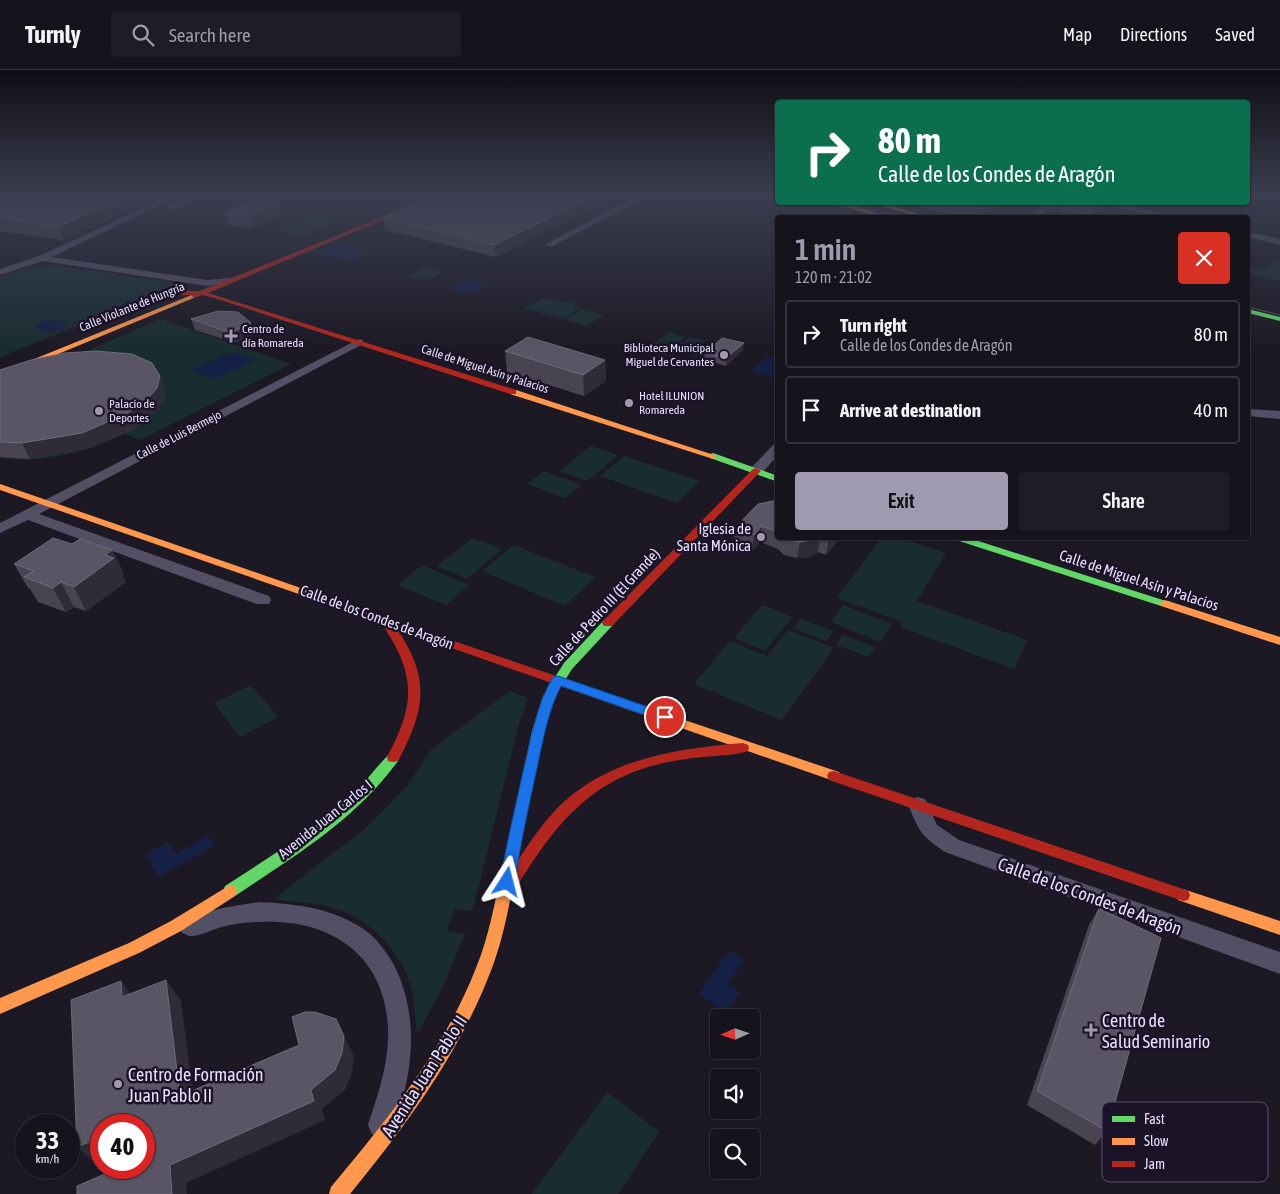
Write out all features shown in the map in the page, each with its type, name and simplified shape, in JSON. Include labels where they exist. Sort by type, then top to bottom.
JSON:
[{"type":"street","points":[[0,272],[42,258],[65,247]]},
{"type":"street","points":[[56,260],[83,247]]},
{"type":"street","name":"Calle Violante de Hungría","points":[[0,367],[294,247]]},
{"type":"street","name":"Calle Violante de Hungría","points":[[0,376],[311,247]]},
{"type":"street","points":[[42,258],[207,283],[230,281]]},
{"type":"street","name":"Calle de Miguel Asín y Palacios","points":[[182,293],[201,293],[358,342],[775,478]]},
{"type":"street","points":[[1250,302],[1280,309]]},
{"type":"street","points":[[1250,312],[1280,320]]},
{"type":"street","name":"Calle de Luis Bermejo","points":[[0,529],[358,342]]},
{"type":"street","points":[[1250,413],[1280,415]]},
{"type":"street","name":"Calle de Pedro III (El Grande)","points":[[558,680],[582,650],[775,450]]},
{"type":"street","name":"Calle de los Condes de Aragón","points":[[0,487],[918,805],[1280,928]]},
{"type":"street","points":[[27,515],[263,600]]},
{"type":"street","name":"Calle de Miguel Asín y Palacios","points":[[966,540],[1280,641]]},
{"type":"street","name":"Avenida Juan Carlos I","points":[[152,939],[216,900],[306,838],[354,800],[390,762],[402,739],[416,689],[410,659],[386,621]]},
{"type":"street","name":"Avenida Juan Pablo II","points":[[338,1194],[373,1153],[431,1072],[462,1021],[485,965],[505,898],[512,850],[539,732],[549,697],[558,680]]},
{"type":"street","name":"Calle de los Condes de Aragón","points":[[505,898],[519,869],[545,827],[574,798],[594,784],[638,764],[661,757],[694,752],[754,748]]},
{"type":"street","name":"Calle de los Condes de Aragón","points":[[918,805],[930,831],[952,846],[1280,963]]},
{"type":"street","name":"Avenida Juan Carlos I","points":[[0,1006],[152,939],[201,922],[227,916],[274,912],[312,915],[350,932],[378,958]]},
{"type":"street","name":"Avenida Juan Pablo II","points":[[373,1153],[394,1078],[400,1029],[391,986],[378,958]]},
{"type":"green space","points":[[1276,260],[1280,261],[1280,281],[1250,274],[1250,268],[1262,271]]},
{"type":"green space","points":[[52,265],[171,282],[174,287],[0,357],[0,277],[26,268]]},
{"type":"green space","points":[[423,267],[444,272],[425,281],[418,279],[425,275],[416,279],[407,277],[422,269],[404,276]]},
{"type":"green space","points":[[543,298],[563,303],[573,301],[576,303],[573,305],[581,308],[563,319],[544,314],[550,310],[543,314],[539,312],[546,307],[537,312],[524,308]]},
{"type":"green space","points":[[583,309],[604,315],[586,326],[565,320]]},
{"type":"green space","name":"Palacio de Deportes","points":[[161,319],[291,364],[140,440],[124,434],[95,446],[64,455],[31,459],[0,458],[0,388]]},
{"type":"green space","points":[[669,332],[686,337],[680,341],[683,343],[690,337],[705,341],[702,344],[713,343],[696,356],[682,352],[694,341],[680,352],[658,346],[665,340],[657,345],[653,344]]},
{"type":"green space","points":[[591,446],[618,455],[587,481],[559,471]]},
{"type":"green space","points":[[624,456],[700,481],[677,503],[600,476]]},
{"type":"green space","points":[[544,471],[582,485],[565,498],[527,484]]},
{"type":"green space","points":[[473,538],[502,549],[467,579],[437,566]]},
{"type":"green space","points":[[880,540],[906,540],[946,553],[917,601],[1027,640],[1014,669],[900,627],[903,622],[837,598]]},
{"type":"green space","points":[[514,545],[595,577],[565,606],[482,571]]},
{"type":"green space","points":[[422,565],[469,585],[446,605],[398,585]]},
{"type":"green space","points":[[762,605],[792,617],[765,651],[734,638]]},
{"type":"green space","points":[[843,605],[892,624],[880,642],[831,622]]},
{"type":"green space","points":[[801,619],[833,631],[826,641],[794,629]]},
{"type":"green space","points":[[788,630],[834,648],[782,720],[694,684],[730,641],[767,656]]},
{"type":"green space","points":[[843,635],[875,647],[869,657],[836,645]]},
{"type":"green space","points":[[251,685],[278,717],[240,737],[214,703]]},
{"type":"green space","points":[[510,691],[528,698],[519,724],[477,893],[472,911],[454,909],[447,931],[465,934],[442,989],[418,1032],[414,1001],[407,976],[392,949],[381,937],[356,918],[342,911],[322,905],[275,898],[367,827],[407,786],[431,750]]},
{"type":"green space","points":[[607,1092],[659,1132],[618,1194],[532,1194]]},
{"type":"water","points":[[326,247],[349,247],[368,252],[348,261],[315,252]]},
{"type":"water","points":[[467,279],[488,284],[470,294],[449,288]]},
{"type":"water","points":[[59,320],[64,322],[66,328],[50,331],[35,327],[41,321]]},
{"type":"water","points":[[232,352],[256,360],[214,379],[191,370]]},
{"type":"water","points":[[767,357],[775,359],[775,377],[751,371]]},
{"type":"water","points":[[207,836],[214,846],[159,877],[145,854],[168,842],[176,854]]},
{"type":"water","points":[[729,950],[744,959],[728,984],[740,992],[729,1009],[720,1009],[699,994]]},
{"type":"building","points":[[218,311],[238,312],[251,323],[231,333],[191,319]]},
{"type":"building","points":[[528,337],[605,360],[583,375],[505,351]]},
{"type":"building","points":[[722,338],[744,343],[726,358],[705,353]]},
{"type":"building","points":[[96,351],[132,354],[152,363],[160,376],[157,388],[128,413],[82,433],[22,443],[0,442],[0,370],[31,360],[65,353]]},
{"type":"building","points":[[775,501],[775,531],[762,526],[754,535],[735,528],[758,504]]},
{"type":"building","points":[[53,538],[72,544],[80,539],[112,550],[105,555],[114,558],[74,587],[61,582],[53,588],[24,577],[34,571],[14,564]]},
{"type":"building","points":[[791,540],[812,540],[800,542]]},
{"type":"building","name":"Centro de Salud Seminario","points":[[1099,908],[1161,938],[1115,1102],[1102,1102],[1102,1128],[1037,1091]]},
{"type":"building","points":[[166,980],[180,1096],[299,1045],[292,1017],[305,1012],[315,1012],[336,1019],[344,1036],[342,1053],[335,1070],[311,1090],[314,1101],[170,1165],[172,1194],[77,1194],[77,1186],[93,1179],[155,1179],[155,1114],[90,1114],[90,1142],[80,1146],[80,1114],[76,1114],[71,1000],[121,981],[122,997]]},
{"type":"tram line","points":[[1250,308],[1280,315]]},
{"type":"traffic: fast","points":[[1250,312],[1280,319]]},
{"type":"traffic: fast","points":[[713,456],[775,478]]},
{"type":"traffic: fast","points":[[966,540],[1165,604]]},
{"type":"traffic: fast","points":[[509,868],[538,731],[549,696],[568,666],[608,623]]},
{"type":"traffic: fast","points":[[230,891],[319,832],[340,815],[360,797],[393,757]]},
{"type":"traffic: slow","points":[[0,376],[194,296]]},
{"type":"traffic: slow","points":[[513,392],[713,456]]},
{"type":"traffic: slow","points":[[0,487],[320,598]]},
{"type":"traffic: slow","points":[[1165,604],[1280,641]]},
{"type":"traffic: slow","points":[[619,702],[834,776]]},
{"type":"traffic: slow","points":[[338,1194],[421,1087],[456,1029],[471,999],[492,944],[509,868]]},
{"type":"traffic: slow","points":[[0,1006],[134,948],[176,926],[230,891]]},
{"type":"traffic: slow","points":[[1183,895],[1280,928]]},
{"type":"traffic: jam","points":[[194,296],[312,247]]},
{"type":"traffic: jam","points":[[182,293],[201,293],[216,297],[513,392]]},
{"type":"traffic: jam","points":[[608,623],[756,471]]},
{"type":"traffic: jam","points":[[320,598],[619,702]]},
{"type":"traffic: jam","points":[[386,621],[398,638],[406,655],[415,687],[410,721],[393,757]]},
{"type":"traffic: jam","points":[[513,881],[535,846],[557,817],[581,795],[607,778],[635,766],[667,758],[743,748]]},
{"type":"traffic: jam","points":[[834,776],[1183,895]]},
{"type":"place","name":"Centro de día Romareda","points":[[231,336]]},
{"type":"place","name":"Biblioteca Municipal Miguel de Cervantes","points":[[724,355]]},
{"type":"place","name":"Hotel ILUNION Romareda","points":[[629,403]]},
{"type":"place","name":"Palacio de Deportes","points":[[99,411]]},
{"type":"place","name":"Iglesia de Santa Mónica","points":[[761,537]]},
{"type":"place","name":"Centro de Salud Seminario","points":[[1091,1030]]},
{"type":"place","name":"Centro de Formación Juan Pablo II","points":[[118,1084]]},
{"type":"route","points":[[507,882],[512,850],[539,732],[549,697],[558,680],[665,717]]}]
